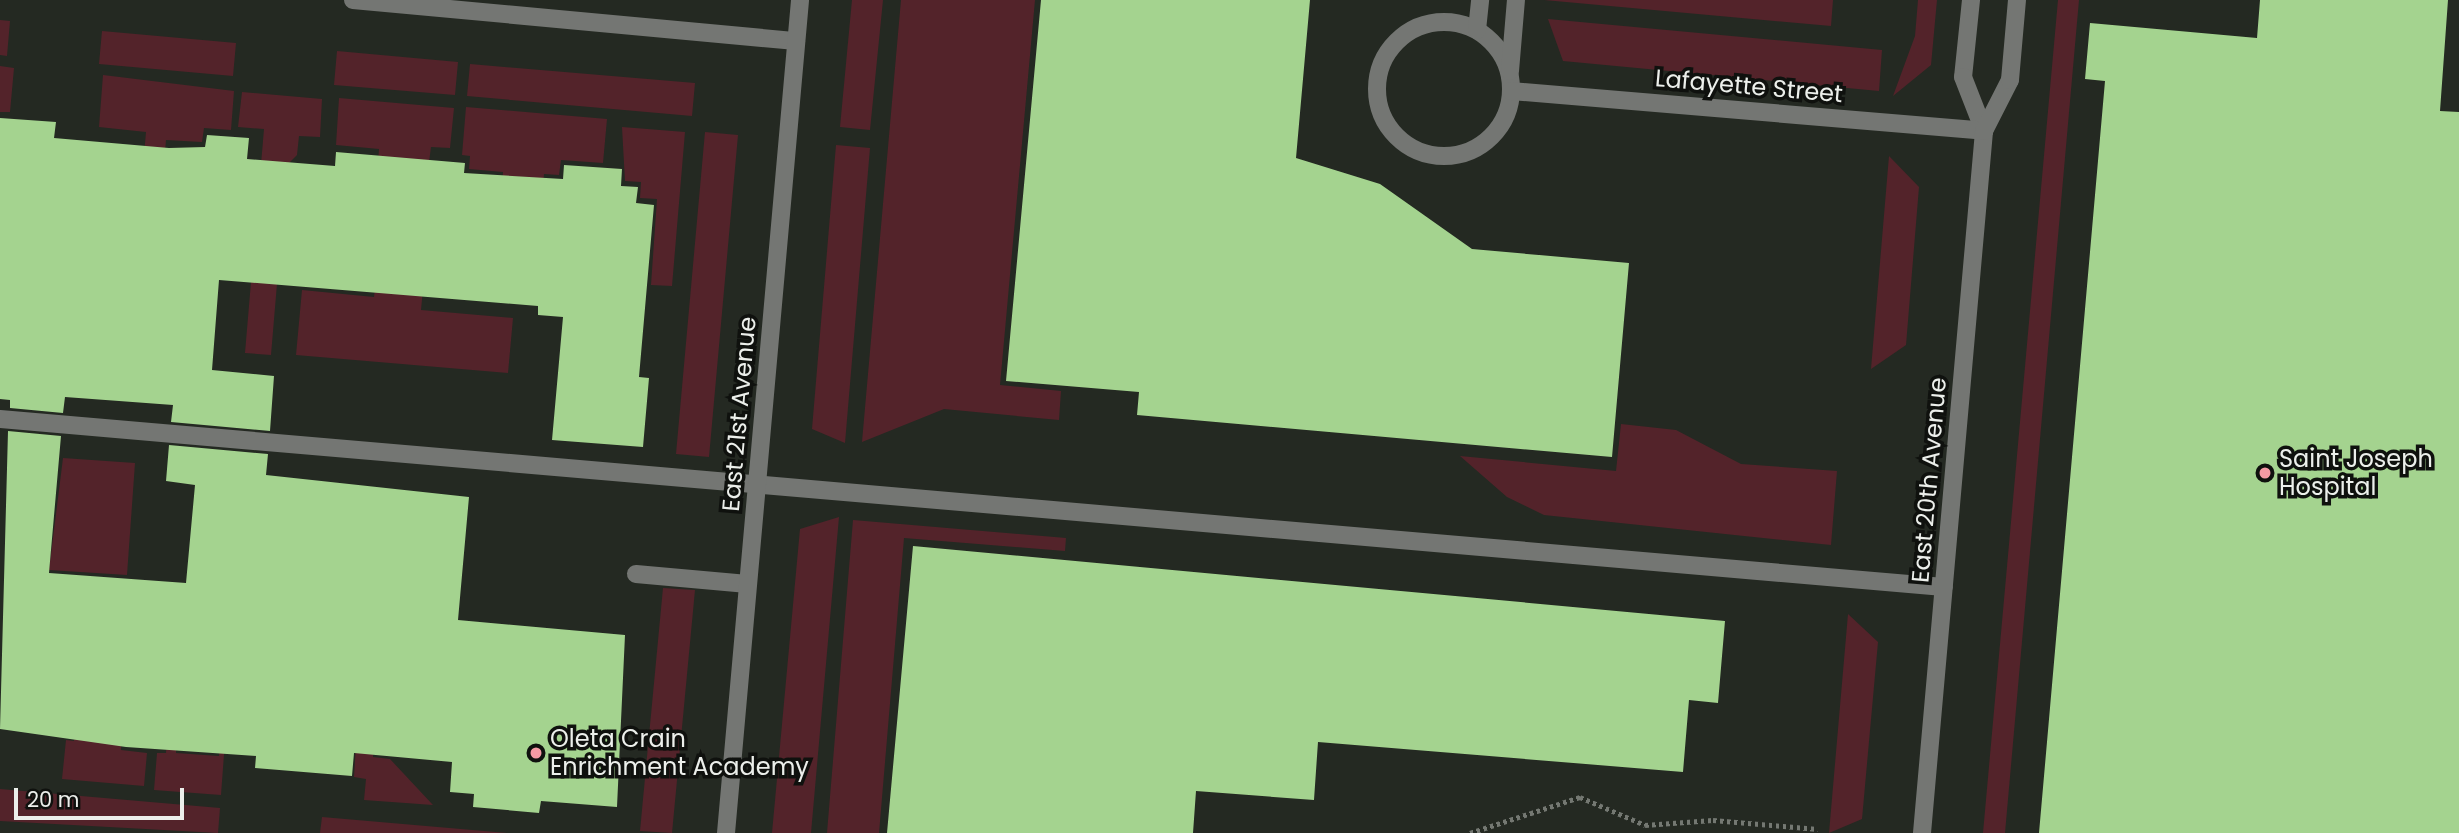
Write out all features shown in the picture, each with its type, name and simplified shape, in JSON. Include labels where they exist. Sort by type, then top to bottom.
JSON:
[{"type":"street","points":[[353,0],[796,41]]},
{"type":"street","name":"East 21st Avenue","points":[[726,833],[800,0]]},
{"type":"street","points":[[1476,30],[1479,0]]},
{"type":"street","points":[[1510,82],[1504,56],[1476,30],[1437,22],[1399,39],[1379,75],[1383,116],[1410,147],[1450,156],[1488,141],[1501,125],[1510,82],[1516,0]]},
{"type":"street","name":"East 20th Avenue","points":[[1971,0],[1963,77],[1984,131]]},
{"type":"street","name":"East 20th Avenue","points":[[1922,833],[1984,131],[2010,79],[2017,0]]},
{"type":"street","name":"Lafayette Street","points":[[1510,82],[1984,131]]},
{"type":"street","points":[[0,419],[1944,587]]},
{"type":"street","points":[[636,574],[748,584]]},
{"type":"path","points":[[1470,833],[1580,797],[1645,825],[1713,820],[1818,830]]},
{"type":"shaded area","points":[[852,0],[883,0],[870,130],[840,127]]},
{"type":"shaded area","points":[[901,0],[1035,0],[1000,385],[1061,391],[1059,420],[944,409],[862,442]]},
{"type":"shaded area","points":[[1544,0],[1833,0],[1831,26]]},
{"type":"shaded area","points":[[1918,0],[1937,0],[1931,65],[1893,96],[1915,36]]},
{"type":"shaded area","points":[[2058,0],[2079,0],[2005,833],[1983,833]]},
{"type":"shaded area","points":[[1548,19],[1882,50],[1879,91],[1563,61]]},
{"type":"shaded area","points":[[0,20],[10,21],[7,56],[0,55]]},
{"type":"shaded area","points":[[102,31],[236,43],[233,76],[99,64]]},
{"type":"shaded area","points":[[337,51],[458,62],[455,95],[334,85]]},
{"type":"shaded area","points":[[470,64],[695,83],[692,116],[467,96]]},
{"type":"shaded area","points":[[0,66],[14,68],[10,112],[0,112]]},
{"type":"shaded area","points":[[103,75],[234,91],[231,130],[204,128],[202,142],[166,140],[156,255],[137,235],[146,132],[99,127]]},
{"type":"shaded area","points":[[242,92],[322,99],[320,137],[299,136],[297,155],[287,165],[271,355],[245,353],[264,129],[238,127]]},
{"type":"shaded area","points":[[339,98],[454,108],[450,148],[431,147],[428,170],[375,203],[379,149],[336,145]]},
{"type":"shaded area","points":[[466,107],[607,119],[603,163],[561,160],[559,175],[544,174],[533,303],[500,214],[503,172],[469,169],[470,156],[462,155]]},
{"type":"shaded area","points":[[622,127],[685,132],[672,286],[651,285],[657,199],[640,198],[641,182],[625,181]]},
{"type":"shaded area","points":[[705,132],[738,135],[709,457],[676,454]]},
{"type":"shaded area","points":[[836,145],[870,148],[845,443],[812,429]]},
{"type":"shaded area","points":[[1889,156],[1919,187],[1906,345],[1871,369]]},
{"type":"shaded area","points":[[378,264],[425,268],[421,310],[513,318],[508,373],[296,355],[302,290],[374,297]]},
{"type":"shaded area","points":[[1621,424],[1676,430],[1741,464],[1837,471],[1831,545],[1544,515],[1507,497],[1460,456],[1616,471]]},
{"type":"shaded area","points":[[63,458],[135,463],[127,575],[49,570]]},
{"type":"shaded area","points":[[839,517],[811,833],[772,833],[800,529]]},
{"type":"shaded area","points":[[853,520],[1066,538],[1065,551],[904,538],[879,833],[827,833]]},
{"type":"shaded area","points":[[663,588],[695,590],[672,833],[640,831]]},
{"type":"shaded area","points":[[1848,614],[1878,642],[1862,819],[1829,833]]},
{"type":"shaded area","points":[[357,728],[374,737],[373,757],[390,759],[433,805],[364,800],[366,779],[354,777]]},
{"type":"shaded area","points":[[75,730],[122,734],[121,750],[147,753],[144,786],[62,779],[66,740],[74,741]]},
{"type":"shaded area","points":[[167,737],[176,738],[176,753],[219,756],[220,741],[225,741],[221,795],[154,790],[157,753],[166,753]]},
{"type":"shaded area","points":[[0,789],[220,808],[218,833],[0,821]]},
{"type":"shaded area","points":[[322,817],[507,833],[320,833]]},
{"type":"building","points":[[1041,0],[1310,0],[1296,158],[1380,184],[1472,249],[1629,263],[1612,457],[1137,415],[1139,392],[1006,381]]},
{"type":"building","name":"Saint Joseph Hospital","points":[[2260,0],[2448,0],[2440,111],[2459,112],[2459,833],[2039,833],[2105,81],[2085,79],[2090,23],[2257,38]]},
{"type":"building","points":[[0,118],[56,122],[54,138],[169,148],[205,147],[207,135],[249,138],[247,159],[335,166],[336,152],[465,163],[464,173],[563,179],[564,165],[622,169],[621,186],[638,187],[636,203],[654,205],[639,377],[649,378],[643,447],[552,440],[563,317],[538,315],[538,306],[219,280],[212,370],[274,376],[270,431],[171,422],[173,405],[65,397],[63,413],[10,408],[10,400],[0,399]]},
{"type":"building","points":[[8,431],[61,436],[49,573],[186,583],[195,485],[166,481],[169,445],[268,454],[266,475],[469,497],[458,620],[625,635],[617,807],[541,801],[539,813],[473,807],[474,794],[450,792],[452,762],[354,753],[352,776],[255,768],[256,756],[126,747],[0,729]]},
{"type":"building","points":[[913,546],[1725,621],[1718,703],[1689,700],[1683,772],[1318,742],[1314,800],[1196,791],[1193,833],[887,833]]},
{"type":"place","name":"Saint Joseph Hospital","points":[[2265,473]]},
{"type":"place","name":"Oleta Crain Enrichment Academy","points":[[536,753]]}]
